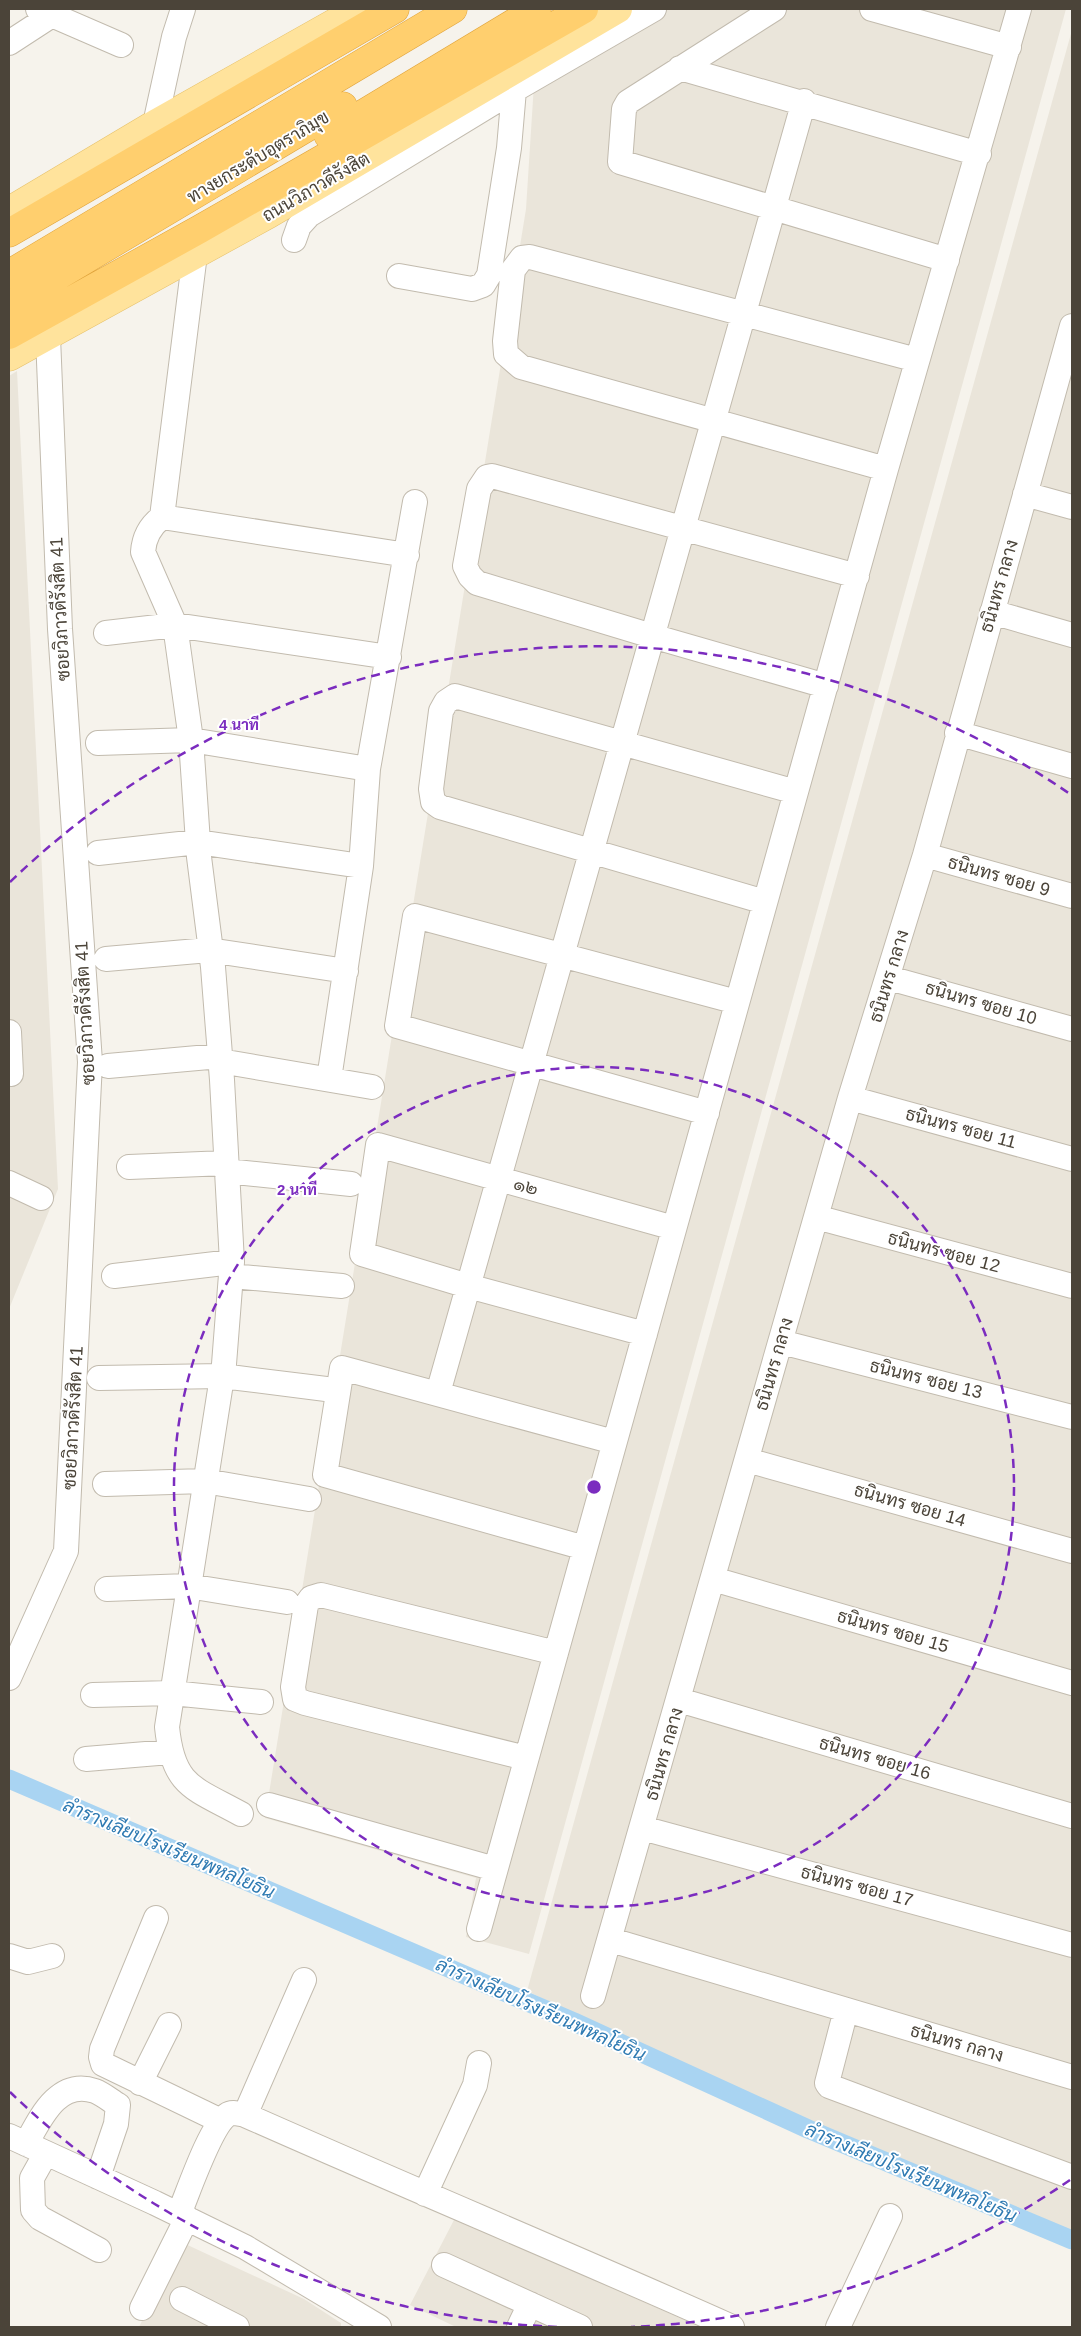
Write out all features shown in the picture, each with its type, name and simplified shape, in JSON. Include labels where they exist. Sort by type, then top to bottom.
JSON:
[{"type":"highway","points":[[9,233],[107,174],[395,9]]},
{"type":"highway","points":[[9,254],[305,78],[359,50],[428,9]]},
{"type":"highway","name":"ทางยกระดับอุตราภิมุข","points":[[9,274],[453,9]]},
{"type":"highway","name":"ทางยกระดับอุตราภิมุข","points":[[9,305],[508,9]]},
{"type":"highway","points":[[9,327],[537,9]]},
{"type":"highway","points":[[9,335],[198,241],[584,9]]},
{"type":"main road","points":[[9,211],[155,124],[358,9]]},
{"type":"main road","name":"ถนนวิภาวดีรังสิต","points":[[9,357],[48,337],[198,241],[269,214],[618,9]]},
{"type":"street","points":[[155,124],[174,37],[183,9]]},
{"type":"street","points":[[294,240],[299,226],[309,215],[514,90],[654,9]]},
{"type":"street","points":[[774,9],[628,102],[624,109],[620,162],[947,260]]},
{"type":"street","points":[[872,9],[1009,47]]},
{"type":"street","points":[[479,1929],[886,469],[979,154],[1019,9]]},
{"type":"street","points":[[9,43],[45,12],[121,45]]},
{"type":"street","points":[[680,68],[804,101],[979,154]]},
{"type":"street","points":[[399,276],[472,289],[483,285],[489,275],[510,148],[514,90]]},
{"type":"street","points":[[438,1393],[804,101]]},
{"type":"street","points":[[198,241],[162,517],[148,532],[143,552],[175,625],[191,740],[198,842],[209,950],[213,967],[232,1269],[222,1376],[167,1727],[170,1752],[180,1775],[194,1788],[241,1814]]},
{"type":"street","points":[[886,469],[713,422],[521,366],[512,361],[506,354],[505,341],[512,270],[522,258],[530,258],[917,360]]},
{"type":"street","name":"ธนินทร กลาง","points":[[1072,326],[1067,370],[1025,494],[957,733],[925,855],[889,978],[850,1098],[610,1940],[1072,2077]]},
{"type":"street","name":"ซอยวิภาวดีรังสิต 41","points":[[9,1678],[66,1551],[90,1062],[60,629],[48,337]]},
{"type":"street","points":[[826,686],[487,587],[470,576],[465,566],[479,488],[487,477],[492,476],[857,576]]},
{"type":"street","points":[[1025,494],[1072,507]]},
{"type":"street","points":[[329,1080],[362,866],[368,769],[415,502]]},
{"type":"street","points":[[162,517],[407,555]]},
{"type":"street","points":[[992,612],[1072,635]]},
{"type":"street","points":[[106,632],[175,625],[389,657]]},
{"type":"street","points":[[765,902],[450,812],[433,802],[431,790],[441,711],[446,702],[456,696],[796,792]]},
{"type":"street","points":[[957,733],[1072,766]]},
{"type":"street","points":[[98,743],[191,740],[368,769]]},
{"type":"street","points":[[98,853],[198,842],[362,866]]},
{"type":"street","name":"ธนินทร ซอย 9","points":[[925,855],[1072,896]]},
{"type":"street","points":[[706,1113],[398,1026],[415,916],[737,1002]]},
{"type":"street","points":[[106,959],[209,950],[346,971]]},
{"type":"street","name":"ธนินทร ซอย 10","points":[[889,978],[1072,1029]]},
{"type":"street","points":[[9,1032],[10,1074]]},
{"type":"street","points":[[108,1066],[220,1058],[329,1080],[372,1086]]},
{"type":"street","name":"ธนินทร ซอย 11","points":[[850,1098],[1072,1159]]},
{"type":"street","name":"๑๒","points":[[468,1286],[362,1254],[378,1145],[674,1228]]},
{"type":"street","points":[[128,1167],[226,1167],[351,1184]]},
{"type":"street","points":[[9,1183],[41,1198]]},
{"type":"street","name":"ธนินทร ซอย 12","points":[[816,1217],[1072,1286]]},
{"type":"street","points":[[114,1276],[232,1269],[342,1286]]},
{"type":"street","points":[[468,1286],[645,1334]]},
{"type":"street","name":"ธนินทร ซอย 13","points":[[781,1342],[1072,1417]]},
{"type":"street","points":[[585,1548],[324,1475],[342,1368],[614,1442]]},
{"type":"street","points":[[99,1378],[222,1376],[326,1389]]},
{"type":"street","name":"ธนินทร ซอย 14","points":[[747,1460],[1072,1551]]},
{"type":"street","points":[[105,1484],[205,1481],[310,1499]]},
{"type":"street","name":"ธนินทร ซอย 15","points":[[713,1579],[1072,1683]]},
{"type":"street","points":[[107,1589],[188,1586],[287,1602]]},
{"type":"street","points":[[526,1758],[295,1699],[293,1687],[306,1605],[311,1598],[321,1596],[556,1653]]},
{"type":"street","points":[[93,1695],[172,1693],[260,1702]]},
{"type":"street","name":"ธนินทร ซอย 16","points":[[679,1700],[1072,1816]]},
{"type":"street","points":[[86,1759],[170,1752]]},
{"type":"street","points":[[269,1805],[496,1869]]},
{"type":"street","name":"ธนินทร ซอย 17","points":[[642,1828],[1072,1945]]},
{"type":"street","points":[[156,1918],[102,2049],[101,2057],[104,2064],[222,2121]]},
{"type":"street","points":[[594,1996],[610,1940]]},
{"type":"street","points":[[9,1956],[16,1960],[28,1962],[52,1956]]},
{"type":"street","points":[[245,2115],[304,1980]]},
{"type":"street","points":[[846,2010],[827,2083],[829,2086],[1072,2177]]},
{"type":"street","points":[[140,2083],[169,2024]]},
{"type":"street","points":[[425,2194],[475,2085],[479,2063]]},
{"type":"street","points":[[98,2177],[116,2124],[118,2105],[95,2091],[74,2089],[50,2103],[27,2145],[32,2178],[33,2210],[40,2218],[99,2250]]},
{"type":"street","points":[[142,2308],[183,2216],[217,2126],[227,2114],[234,2113],[245,2115],[732,2327]]},
{"type":"street","points":[[27,2145],[183,2216],[245,2247],[351,2318],[380,2327]]},
{"type":"street","points":[[838,2327],[890,2216]]},
{"type":"street","points":[[444,2265],[580,2327]]},
{"type":"street","points":[[182,2299],[237,2327]]},
{"type":"street","points":[[519,2327],[530,2304]]},
{"type":"shaded area","points":[[665,9],[1066,9],[529,1954],[466,1937],[476,1878],[265,1818],[526,209],[534,84]]},
{"type":"shaded area","points":[[1072,30],[1072,2231],[719,2082],[527,1991]]},
{"type":"shaded area","points":[[17,371],[58,1189],[9,1309],[9,376]]},
{"type":"shaded area","points":[[455,2218],[700,2327],[456,2327],[410,2305]]},
{"type":"shaded area","points":[[181,2242],[304,2299],[341,2323],[341,2327],[139,2327]]},
{"type":"waterway","name":"ลำรางเลียบโรงเรียนพหลโยธิน","points":[[9,1779],[574,2022],[808,2129],[1072,2240]]}]
